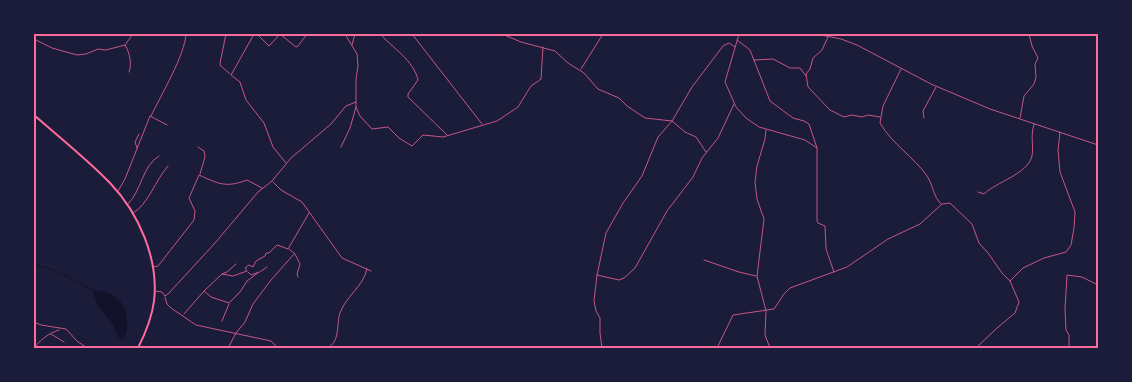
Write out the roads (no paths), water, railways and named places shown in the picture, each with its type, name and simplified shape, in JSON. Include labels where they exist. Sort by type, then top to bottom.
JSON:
[{"type":"main road","points":[[34,115],[117,191],[128,205],[141,228],[152,267],[154,302],[150,320],[138,348]]},
{"type":"street","points":[[34,39],[52,48],[78,55],[98,49],[106,50],[125,46],[133,34]]},
{"type":"street","points":[[117,191],[122,185],[150,116],[178,59],[186,40],[186,34]]},
{"type":"street","points":[[226,34],[220,65],[240,82],[246,100],[264,123],[273,146],[286,164]]},
{"type":"street","points":[[231,75],[256,34],[269,46],[280,34],[296,47],[307,34]]},
{"type":"street","points":[[341,147],[350,128],[356,107],[358,62],[357,54],[345,34]]},
{"type":"street","points":[[352,45],[355,34]]},
{"type":"street","points":[[380,34],[410,63],[416,74],[418,80],[408,96],[447,136]]},
{"type":"street","points":[[412,34],[482,124]]},
{"type":"street","points":[[502,34],[521,42],[555,51],[568,64],[581,70],[596,88],[619,98],[641,116],[672,121],[683,131],[696,137],[706,152]]},
{"type":"street","points":[[581,70],[603,34]]},
{"type":"street","points":[[739,34],[733,61],[725,82],[738,110],[759,127],[805,140],[817,148]]},
{"type":"street","points":[[816,34],[828,35],[857,45],[936,86],[990,108],[1098,145]]},
{"type":"street","points":[[1020,119],[1023,97],[1033,84],[1036,74],[1035,64],[1038,58],[1029,34]]},
{"type":"street","points":[[806,76],[813,58],[823,48],[828,35]]},
{"type":"street","points":[[737,40],[750,50],[770,100],[793,118],[809,124],[817,148],[817,221],[825,226],[826,249],[834,272]]},
{"type":"street","points":[[602,348],[601,320],[594,301],[597,275],[606,234],[623,203],[642,176],[658,137],[672,121],[692,87],[723,46],[729,43],[735,47]]},
{"type":"street","points":[[125,46],[130,57],[131,68],[129,72]]},
{"type":"street","points":[[356,107],[360,116],[372,129],[388,127],[399,138],[411,145],[414,145],[423,135],[447,136],[497,121],[516,109],[531,86],[542,79],[543,47]]},
{"type":"street","points":[[753,60],[773,60],[790,68],[800,68],[806,76],[809,89],[832,112],[844,117],[852,115],[880,117]]},
{"type":"street","points":[[901,68],[883,106],[880,123],[926,175],[936,198],[942,204]]},
{"type":"street","points":[[924,118],[923,111],[936,86]]},
{"type":"street","points":[[165,296],[296,153],[331,124],[348,106],[356,102]]},
{"type":"street","points":[[597,275],[619,280],[635,268],[667,211],[693,177],[706,152],[718,138],[734,104]]},
{"type":"street","points":[[150,116],[167,125]]},
{"type":"street","points":[[978,192],[984,194],[1000,182],[1024,170],[1032,155],[1031,137],[1034,124]]},
{"type":"street","points":[[764,128],[766,134],[755,178],[757,199],[764,219],[757,276],[766,311],[765,331],[770,348]]},
{"type":"street","points":[[1010,281],[1023,268],[1044,258],[1066,252],[1071,245],[1075,212],[1060,172],[1058,150],[1060,132]]},
{"type":"street","points":[[138,148],[135,142],[139,134]]},
{"type":"street","points":[[152,267],[158,266],[193,222],[195,212],[189,198],[200,175],[205,157],[204,151],[198,147]]},
{"type":"street","points":[[128,205],[134,197],[151,161],[160,156]]},
{"type":"street","points":[[133,213],[141,207],[159,176],[168,166]]},
{"type":"street","points":[[200,175],[223,185],[238,184],[247,180],[262,188]]},
{"type":"street","points":[[272,181],[281,190],[300,200],[340,256],[371,271]]},
{"type":"street","points":[[717,348],[732,316],[740,313],[766,311],[776,308],[790,288],[854,263],[888,239],[920,224],[942,204],[951,203],[974,228],[978,243],[1010,281],[1018,298],[1018,309],[1015,313],[976,348]]},
{"type":"street","points":[[288,249],[309,213]]},
{"type":"street","points":[[259,272],[251,275],[245,268],[249,265],[253,267],[256,261],[265,256],[266,253],[269,253],[276,245],[288,249],[294,254],[300,264],[298,277]]},
{"type":"street","points":[[228,348],[258,298],[294,254]]},
{"type":"street","points":[[704,260],[738,272],[757,276]]},
{"type":"street","points":[[183,315],[204,291],[236,264]]},
{"type":"street","points":[[222,321],[229,303],[240,292],[247,281],[267,267]]},
{"type":"street","points":[[327,348],[334,342],[339,328],[339,315],[344,304],[364,279],[367,269]]},
{"type":"street","points":[[222,274],[233,276],[247,271]]},
{"type":"street","points":[[1069,348],[1065,309],[1067,275],[1078,276],[1098,285]]},
{"type":"street","points":[[154,291],[161,292],[169,306],[200,326],[272,341],[278,348]]},
{"type":"street","points":[[204,291],[211,297],[229,303]]},
{"type":"street","points":[[34,322],[66,329],[77,341],[87,348]]},
{"type":"street","points":[[34,348],[50,334],[59,330]]},
{"type":"street","points":[[50,334],[64,342]]},
{"type":"waterway","points":[[34,264],[61,273],[92,290]]}]
